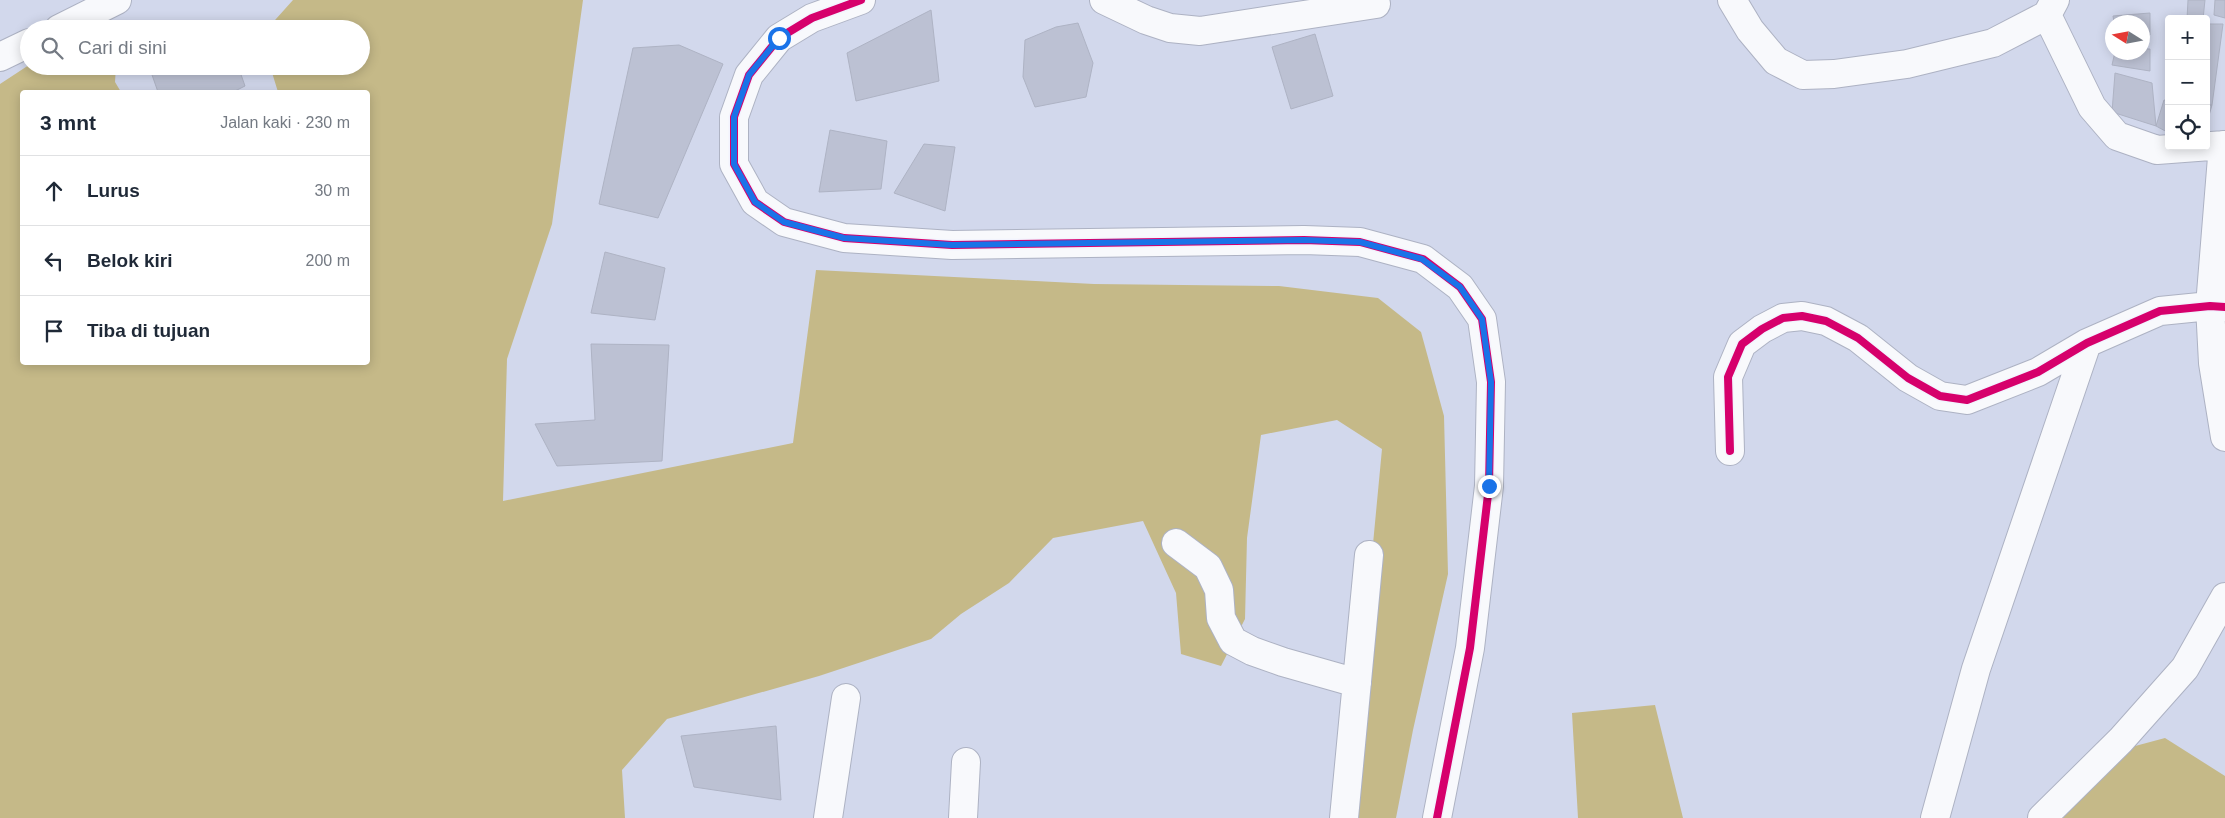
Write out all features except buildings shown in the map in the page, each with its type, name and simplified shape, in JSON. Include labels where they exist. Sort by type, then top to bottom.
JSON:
[{"type":"street","points":[[77,20],[117,0]]},
{"type":"street","points":[[861,0],[812,18],[779,38],[749,75],[734,117],[734,164],[755,202],[784,222],[844,238],[952,245],[1304,240],[1360,242],[1422,259],[1460,287],[1477,311],[1482,319],[1491,382],[1489,486],[1470,648],[1437,818]]},
{"type":"street","points":[[1104,0],[1146,20],[1170,28],[1200,31],[1376,4]]},
{"type":"street","points":[[1732,0],[1750,30],[1776,61],[1803,75],[1834,74],[1907,64],[1993,43],[2051,7],[2092,107],[2117,136],[2157,150],[2224,145],[2213,363],[2225,437]]},
{"type":"street","points":[[0,57],[20,47]]},
{"type":"street","points":[[1730,451],[1728,377],[1742,344],[1762,328],[1783,318],[1802,316],[1826,321],[1858,338],[1908,378],[1940,396],[1967,400],[2038,372],[2087,343],[2160,310],[2217,306]]},
{"type":"street","points":[[1935,818],[1976,669],[2087,343]]},
{"type":"street","points":[[1176,543],[1208,567],[1219,590],[1221,618],[1233,641],[1252,651],[1283,662],[1357,683]]},
{"type":"street","points":[[1344,818],[1369,555]]},
{"type":"street","points":[[2042,818],[2121,740],[2185,668],[2225,597]]},
{"type":"street","points":[[828,818],[846,698]]},
{"type":"street","points":[[963,818],[966,762]]},
{"type":"shaded area","points":[[293,0],[583,0],[552,224],[507,359],[503,501],[793,443],[816,270],[1094,284],[1279,286],[1378,298],[1421,332],[1444,416],[1448,574],[1413,730],[1396,818],[1347,818],[1382,449],[1337,420],[1261,435],[1247,538],[1245,619],[1221,666],[1181,654],[1176,593],[1143,521],[1053,538],[1009,583],[961,614],[931,639],[819,676],[667,719],[622,770],[625,818],[0,818],[0,84],[20,71],[20,75],[115,75],[115,82],[120,90],[20,90],[20,365],[370,365],[370,90],[277,90],[273,75],[370,75],[370,20],[275,20]]},
{"type":"shaded area","points":[[1655,705],[1683,818],[1578,818],[1572,713]]},
{"type":"shaded area","points":[[2165,738],[2225,776],[2225,818],[2056,818],[2083,760]]},
{"type":"cycle path","points":[[861,0],[812,18],[779,38],[749,75],[734,117],[734,164],[755,202],[784,222],[844,238],[952,245],[1304,240],[1360,242],[1423,259],[1460,287],[1482,319],[1491,382],[1489,486],[1470,648],[1437,818]]},
{"type":"cycle path","points":[[1730,451],[1728,377],[1742,344],[1762,329],[1783,318],[1802,316],[1826,321],[1858,338],[1908,378],[1940,396],[1967,400],[2038,372],[2087,343],[2160,311],[2210,306],[2225,307]]},
{"type":"route","points":[[779,38],[749,75],[734,117],[734,164],[755,202],[784,222],[844,238],[952,245],[1304,240],[1360,242],[1422,259],[1460,287],[1482,319],[1491,382],[1489,486]]}]
